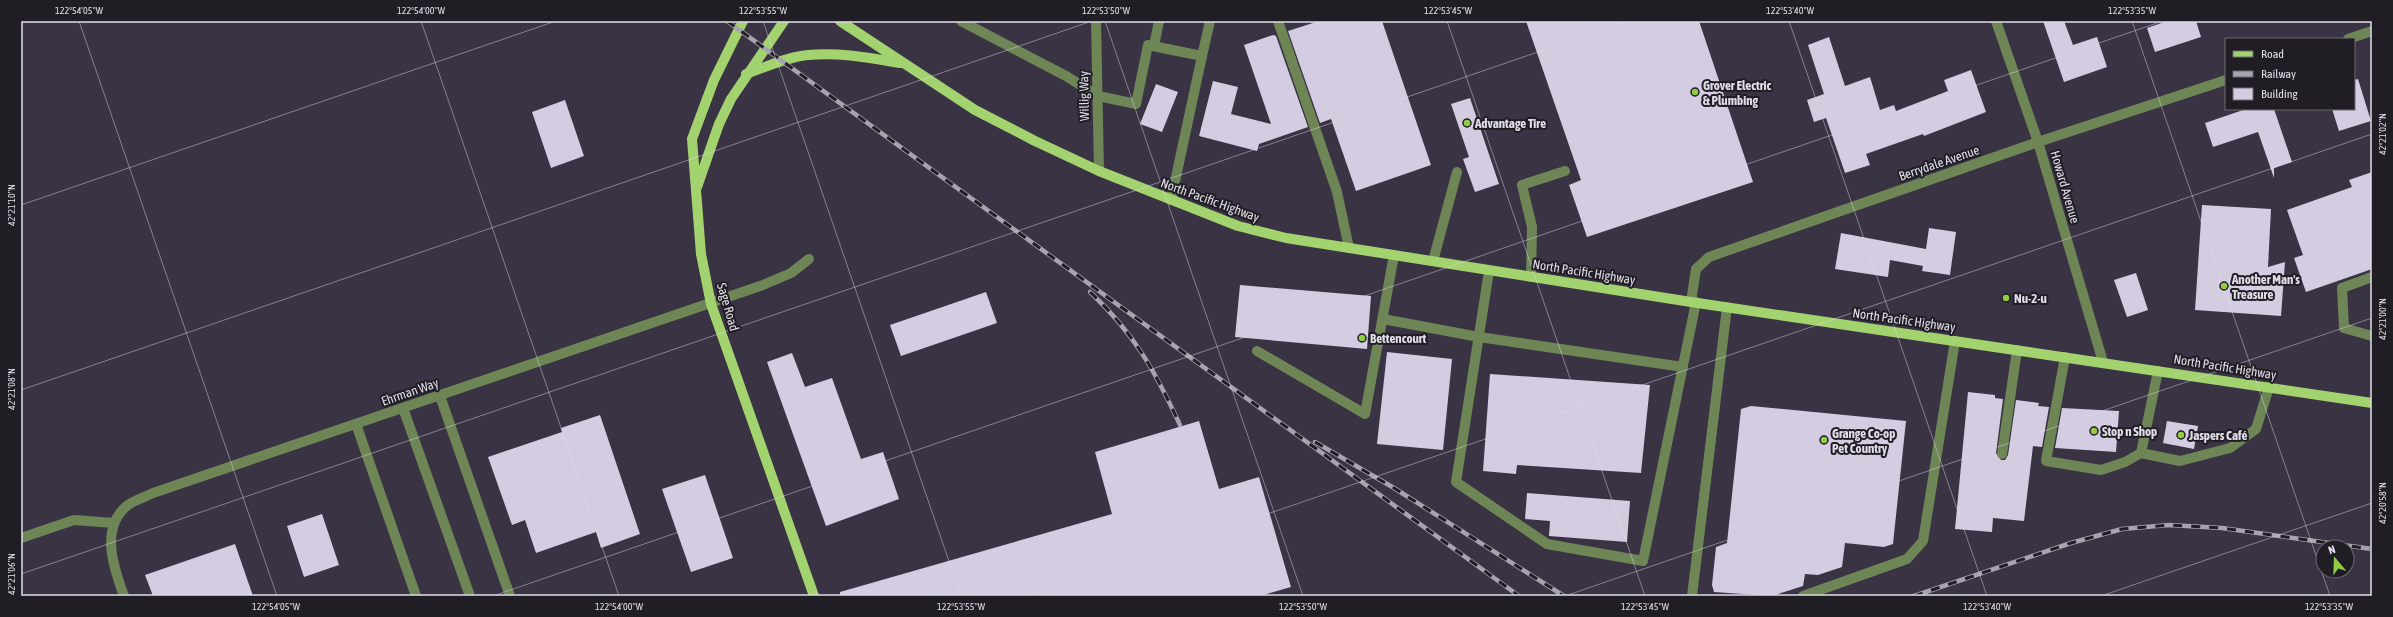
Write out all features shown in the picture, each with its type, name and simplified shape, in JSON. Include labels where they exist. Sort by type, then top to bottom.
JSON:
[{"type":"main road","name":"Sage Road","points":[[743,21],[714,80],[692,139],[701,254],[711,304],[814,596]]},
{"type":"main road","points":[[697,189],[719,124],[746,74],[784,21]]},
{"type":"main road","name":"North Pacific Highway","points":[[840,21],[975,110],[1035,141],[1099,171],[1238,226],[1286,238],[1694,302],[2372,403]]},
{"type":"main road","points":[[746,74],[782,61],[808,55],[857,55],[907,64]]},
{"type":"street","points":[[961,21],[1066,76],[1098,96],[1136,104],[1148,45],[1202,56]]},
{"type":"street","name":"Willig Way","points":[[1096,21],[1099,171]]},
{"type":"street","points":[[1154,46],[1159,21]]},
{"type":"street","points":[[1171,200],[1210,21]]},
{"type":"street","points":[[1278,21],[1337,192],[1349,248]]},
{"type":"street","name":"Howard Avenue","points":[[1996,21],[2038,142],[2103,362]]},
{"type":"street","points":[[2351,38],[2372,31]]},
{"type":"street","name":"Berrydale Avenue","points":[[1479,337],[1456,482],[1546,544],[1643,561],[1694,302],[1696,269],[1708,257],[2038,142],[2225,80]]},
{"type":"street","points":[[1531,277],[1532,227],[1522,185],[1565,171]]},
{"type":"street","points":[[1433,261],[1457,172]]},
{"type":"street","points":[[1257,351],[1365,414],[1394,255]]},
{"type":"street","name":"Ehrman Way","points":[[114,523],[128,505],[153,493],[711,304],[791,273],[809,259]]},
{"type":"street","points":[[1479,337],[1489,270]]},
{"type":"street","points":[[2372,277],[2342,288],[2344,328],[2372,336]]},
{"type":"street","points":[[1692,596],[1727,307]]},
{"type":"street","points":[[1383,319],[1479,337],[1682,367]]},
{"type":"street","points":[[1802,596],[1907,559],[1923,541],[1955,341]]},
{"type":"street","points":[[2002,454],[2017,350]]},
{"type":"street","points":[[2065,357],[2046,461],[2101,470],[2125,462],[2142,453],[2180,461],[2230,448],[2256,429],[2270,387]]},
{"type":"street","points":[[2142,453],[2158,370]]},
{"type":"street","points":[[440,396],[510,596]]},
{"type":"street","points":[[403,408],[470,596]]},
{"type":"street","points":[[356,424],[416,596]]},
{"type":"street","points":[[21,538],[74,520],[114,523],[112,552],[115,572],[124,596]]},
{"type":"building","points":[[1319,21],[1382,21],[1431,165],[1356,191],[1331,119],[1320,123],[1288,31]]},
{"type":"building","points":[[1526,21],[1699,21],[1753,182],[1587,237],[1569,185],[1581,180]]},
{"type":"building","points":[[2043,21],[2064,21],[2073,45],[2097,37],[2107,67],[2064,82]]},
{"type":"building","points":[[2167,21],[2196,21],[2201,37],[2155,52],[2147,28]]},
{"type":"building","points":[[1273,35],[1276,36],[1308,127],[1259,144],[1257,151],[1199,136],[1213,81],[1238,87],[1231,114],[1271,124],[1244,45]]},
{"type":"building","points":[[1829,37],[1845,86],[1870,77],[1880,110],[1894,105],[1896,111],[1948,91],[1944,80],[1971,70],[1986,112],[1924,136],[1923,134],[1866,154],[1870,165],[1845,173],[1826,118],[1814,122],[1807,100],[1824,94],[1808,45]]},
{"type":"building","points":[[2358,79],[2371,121],[2339,131],[2332,110],[2355,110],[2355,80]]},
{"type":"building","points":[[1156,84],[1178,92],[1162,132],[1140,124]]},
{"type":"building","points":[[1470,98],[1499,184],[1475,192],[1463,159],[1469,157],[1451,104]]},
{"type":"building","points":[[565,100],[584,156],[551,168],[532,112]]},
{"type":"building","points":[[2243,110],[2274,110],[2292,162],[2274,168],[2274,178],[2258,132],[2213,147],[2205,123]]},
{"type":"building","points":[[2372,172],[2372,269],[2306,292],[2294,258],[2303,255],[2287,210],[2352,187],[2349,180]]},
{"type":"building","points":[[2202,205],[2271,209],[2268,267],[2285,262],[2281,316],[2195,310]]},
{"type":"building","points":[[1929,228],[1956,232],[1950,275],[1922,271],[1923,266],[1890,260],[1888,277],[1835,269],[1841,233],[1926,249]]},
{"type":"building","points":[[2136,273],[2148,310],[2127,317],[2114,280]]},
{"type":"building","points":[[1240,285],[1371,296],[1367,349],[1235,337]]},
{"type":"building","points":[[986,292],[997,323],[901,356],[890,325]]},
{"type":"building","points":[[1387,352],[1452,359],[1443,450],[1377,444]]},
{"type":"building","points":[[792,353],[805,387],[832,378],[861,459],[883,452],[899,499],[826,526],[767,362]]},
{"type":"building","points":[[1490,374],[1650,385],[1641,473],[1517,465],[1516,474],[1483,471]]},
{"type":"building","points":[[1968,392],[1995,395],[1995,398],[2003,399],[1996,453],[2001,460],[2005,460],[2008,455],[2016,400],[2039,403],[2038,406],[2049,407],[2042,447],[2033,446],[2024,521],[1993,518],[1992,532],[1955,529]]},
{"type":"building","points":[[1751,406],[1906,421],[1893,544],[1884,547],[1845,543],[1842,567],[1818,575],[1805,574],[1803,586],[1772,596],[1714,592],[1712,585],[1716,547],[1727,543],[1741,409]]},
{"type":"building","points":[[2062,408],[2119,411],[2116,452],[2055,448]]},
{"type":"building","points":[[600,415],[640,534],[601,548],[596,532],[536,553],[525,520],[512,525],[488,457],[562,432],[561,428]]},
{"type":"building","points":[[1199,421],[1219,489],[1259,477],[1291,587],[1260,596],[840,596],[840,592],[1112,514],[1095,452]]},
{"type":"building","name":"Jaspers Café","points":[[2167,421],[2198,426],[2194,449],[2163,443]]},
{"type":"building","points":[[705,475],[733,558],[691,572],[662,489]]},
{"type":"building","points":[[1527,493],[1630,501],[1627,542],[1549,536],[1550,521],[1525,519]]},
{"type":"building","points":[[322,514],[339,565],[304,577],[287,526]]},
{"type":"building","points":[[235,544],[253,596],[153,596],[145,575]]},
{"type":"railway","points":[[727,21],[1519,596]]},
{"type":"railway","points":[[1090,292],[1119,322],[1142,354],[1162,387],[1180,425]]},
{"type":"railway","points":[[1315,442],[1394,488],[1564,596]]},
{"type":"railway","points":[[1914,596],[2071,543],[2122,529],[2169,525],[2222,528],[2372,549]]},
{"type":"place","name":"Grover Electric & Plumbing","points":[[1695,92]]},
{"type":"place","name":"Advantage Tire","points":[[1467,123]]},
{"type":"place","name":"Another Man's Treasure","points":[[2224,286]]},
{"type":"place","name":"Nu-2-u","points":[[2006,298]]},
{"type":"place","name":"Bettencourt","points":[[1362,338]]},
{"type":"place","name":"Stop n Shop","points":[[2094,431]]},
{"type":"place","name":"Jaspers Café","points":[[2181,435]]},
{"type":"place","name":"Grange Co-op Pet Country","points":[[1824,440]]}]
